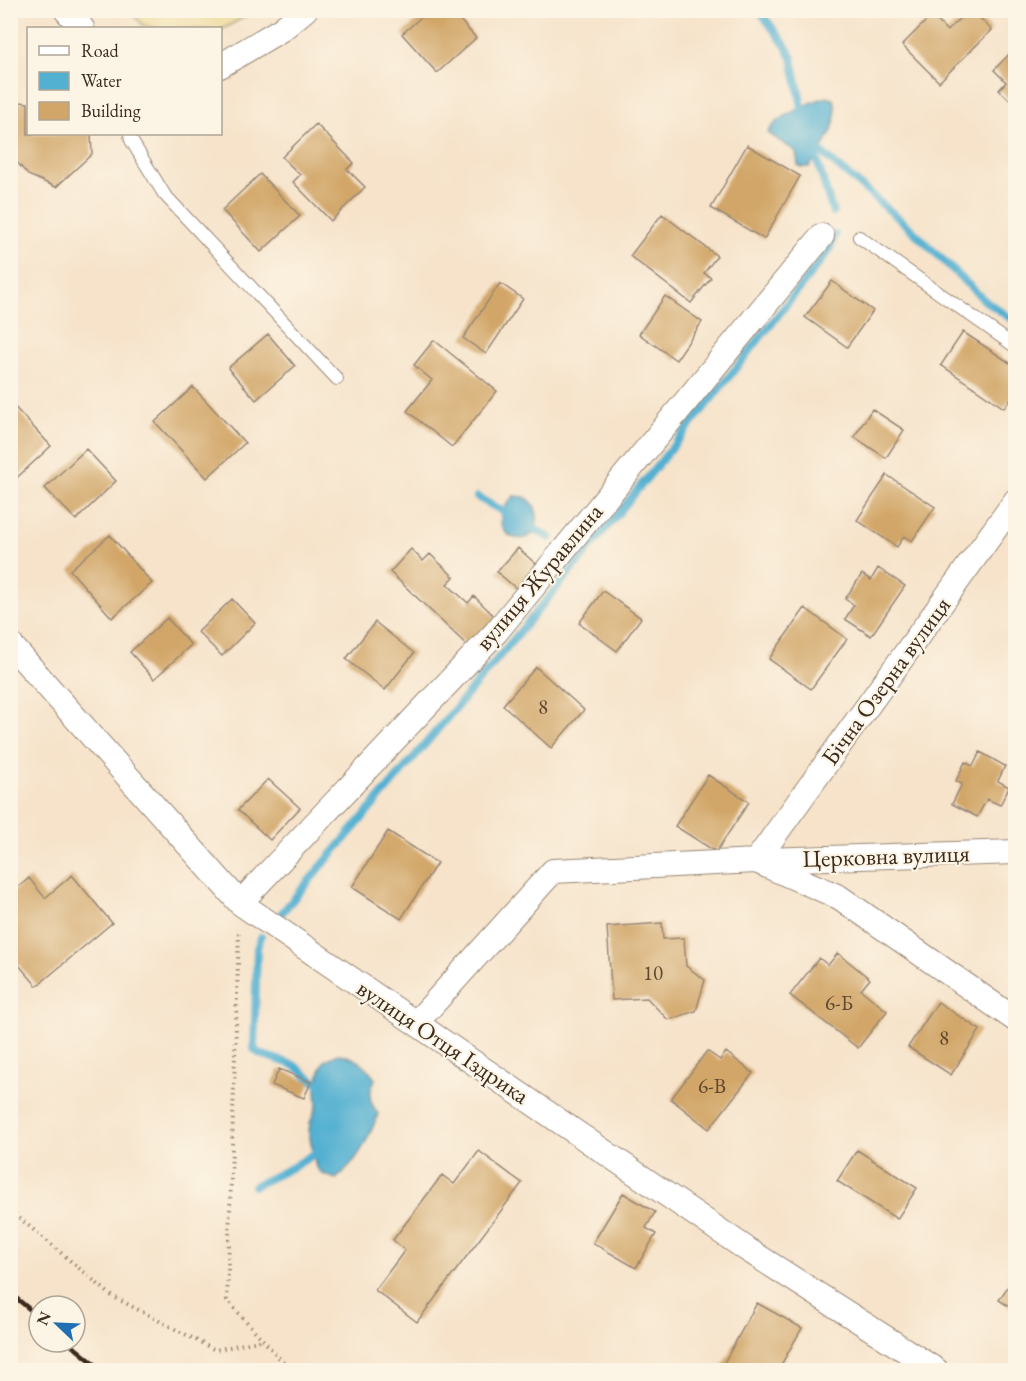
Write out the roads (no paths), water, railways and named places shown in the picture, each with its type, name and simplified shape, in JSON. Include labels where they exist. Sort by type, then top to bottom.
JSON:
[{"type":"street","points":[[66,10],[81,27]]},
{"type":"street","points":[[222,65],[282,29],[304,10]]},
{"type":"street","name":"вулиця Журавлина","points":[[240,903],[496,632],[822,236]]},
{"type":"street","name":"Бічна Озерна вулиця","points":[[756,861],[1016,500]]},
{"type":"street","name":"вулиця Отця Іздрика","points":[[10,644],[240,903],[748,1250],[928,1369]]},
{"type":"street","name":"Церковна вулиця","points":[[416,1023],[553,871],[1016,852]]},
{"type":"street","points":[[756,861],[839,897],[1016,1020]]},
{"type":"lane","points":[[130,135],[164,194],[337,379]]},
{"type":"lane","points":[[859,237],[1016,346]]},
{"type":"water","points":[[828,97],[834,100],[836,109],[833,127],[825,144],[809,167],[801,167],[798,165],[794,150],[768,133],[785,116]]},
{"type":"water","points":[[514,496],[529,500],[536,511],[535,531],[525,538],[511,536],[502,526],[503,510]]},
{"type":"water","points":[[338,1054],[360,1062],[375,1079],[370,1097],[378,1114],[362,1150],[336,1179],[323,1174],[316,1167],[309,1133],[317,1105],[316,1089],[320,1071],[324,1061]]},
{"type":"waterway","points":[[759,10],[792,58],[804,117]]},
{"type":"waterway","points":[[813,145],[911,229],[984,300],[1016,322]]},
{"type":"waterway","points":[[813,147],[833,213]]},
{"type":"waterway","points":[[279,916],[627,503],[829,250],[835,235]]},
{"type":"waterway","points":[[477,497],[511,516]]},
{"type":"waterway","points":[[524,523],[550,538]]},
{"type":"waterway","points":[[261,937],[257,948],[254,1049],[260,1054],[294,1065],[325,1090]]},
{"type":"waterway","points":[[254,1186],[293,1167],[322,1149]]},
{"type":"railway","points":[[10,1293],[27,1307]]},
{"type":"railway","points":[[83,1354],[102,1370]]}]
